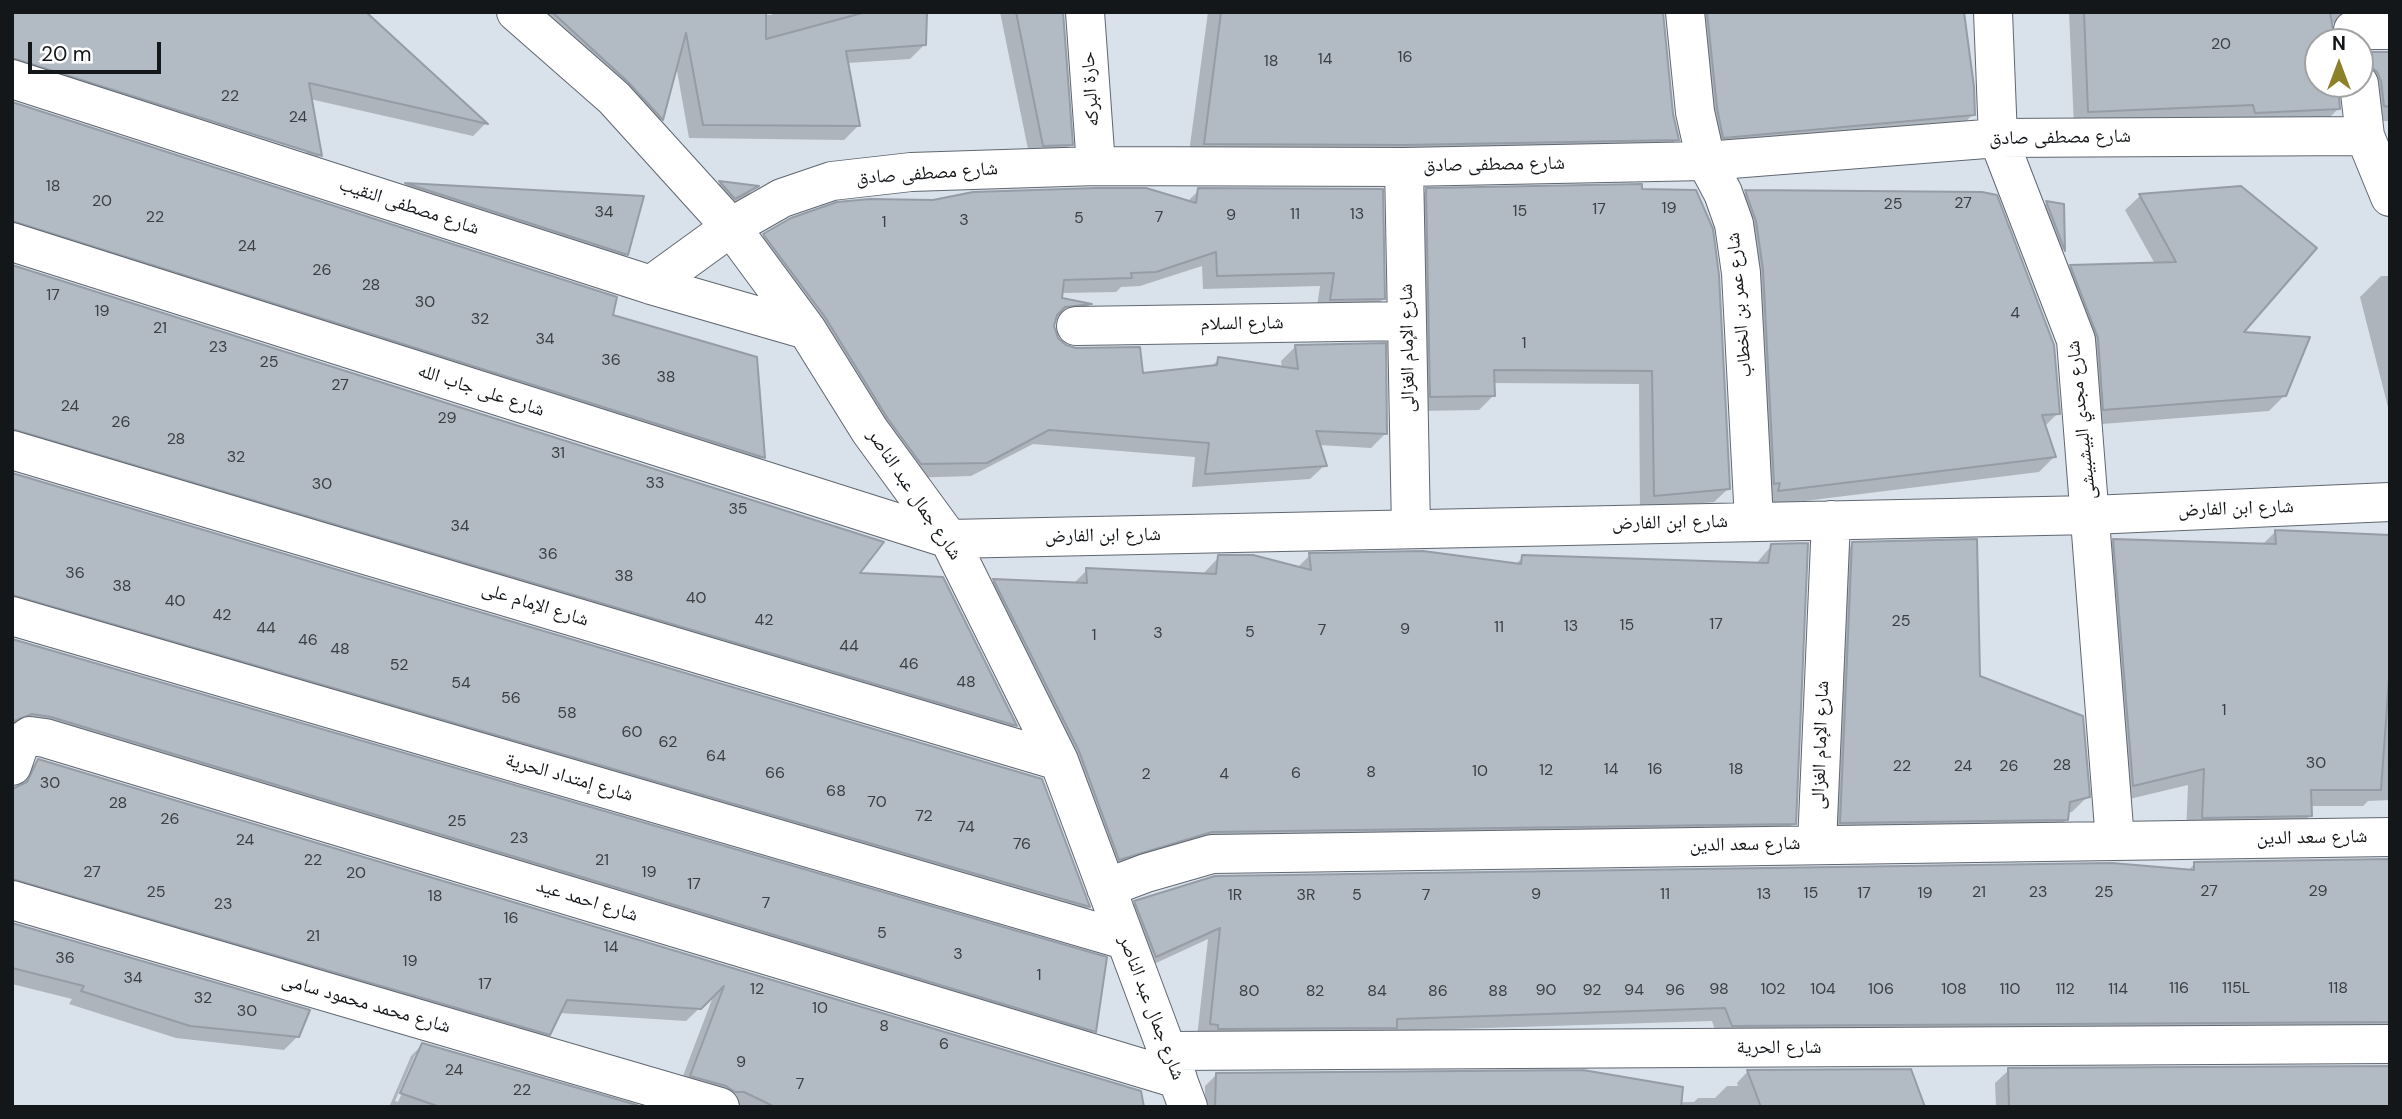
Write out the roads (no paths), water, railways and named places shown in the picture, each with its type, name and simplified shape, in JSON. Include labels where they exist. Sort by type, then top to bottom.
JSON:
[{"type":"street","name":"شارع جمال عبد الناصر","points":[[516,12],[614,98],[731,227],[807,330],[870,431],[949,539],[1059,761],[1178,1079]]},
{"type":"street","name":"حارة البركه","points":[[1085,12],[1096,166]]},
{"type":"street","name":"شارع عمر بن الخطاب","points":[[1685,12],[1695,112],[1706,161],[1723,192],[1734,224],[1741,274],[1754,522]]},
{"type":"street","name":"شارع مجدي البيشبيشى","points":[[1993,12],[1998,138],[2076,340],[2115,841]]},
{"type":"street","name":"شارع مصطفى النقيب","points":[[12,79],[651,285],[807,330]]},
{"type":"street","points":[[2361,98],[2365,136],[2390,197]]},
{"type":"street","name":"شارع مصطفى صادق","points":[[651,285],[731,227],[782,198],[832,181],[911,172],[1096,166],[1404,167],[1706,161],[1998,138],[2365,136]]},
{"type":"street","name":"شارع الإمام الغزالى","points":[[1404,167],[1411,529]]},
{"type":"street","name":"شارع على جاب الله","points":[[12,242],[949,539]]},
{"type":"street","name":"شارع السلام","points":[[1076,326],[1407,321]]},
{"type":"street","name":"شارع الإمام على","points":[[12,450],[1059,761]]},
{"type":"street","name":"شارع ابن الفارض","points":[[949,539],[2091,515],[2390,502]]},
{"type":"street","name":"شارع الإمام الغزالى","points":[[1817,844],[1830,520]]},
{"type":"street","name":"شارع إمتداد الحرية","points":[[12,617],[1125,940]]},
{"type":"street","name":"شارع احمد عيد","points":[[12,766],[20,743],[30,736],[45,738],[1178,1079]]},
{"type":"street","name":"شارع سعد الدين","points":[[1106,888],[1212,854],[2390,837]]},
{"type":"street","name":"شارع محمد محمود سامى","points":[[12,900],[720,1107]]},
{"type":"street","name":"شارع الحرية","points":[[1178,1079],[2390,1044]]}]
